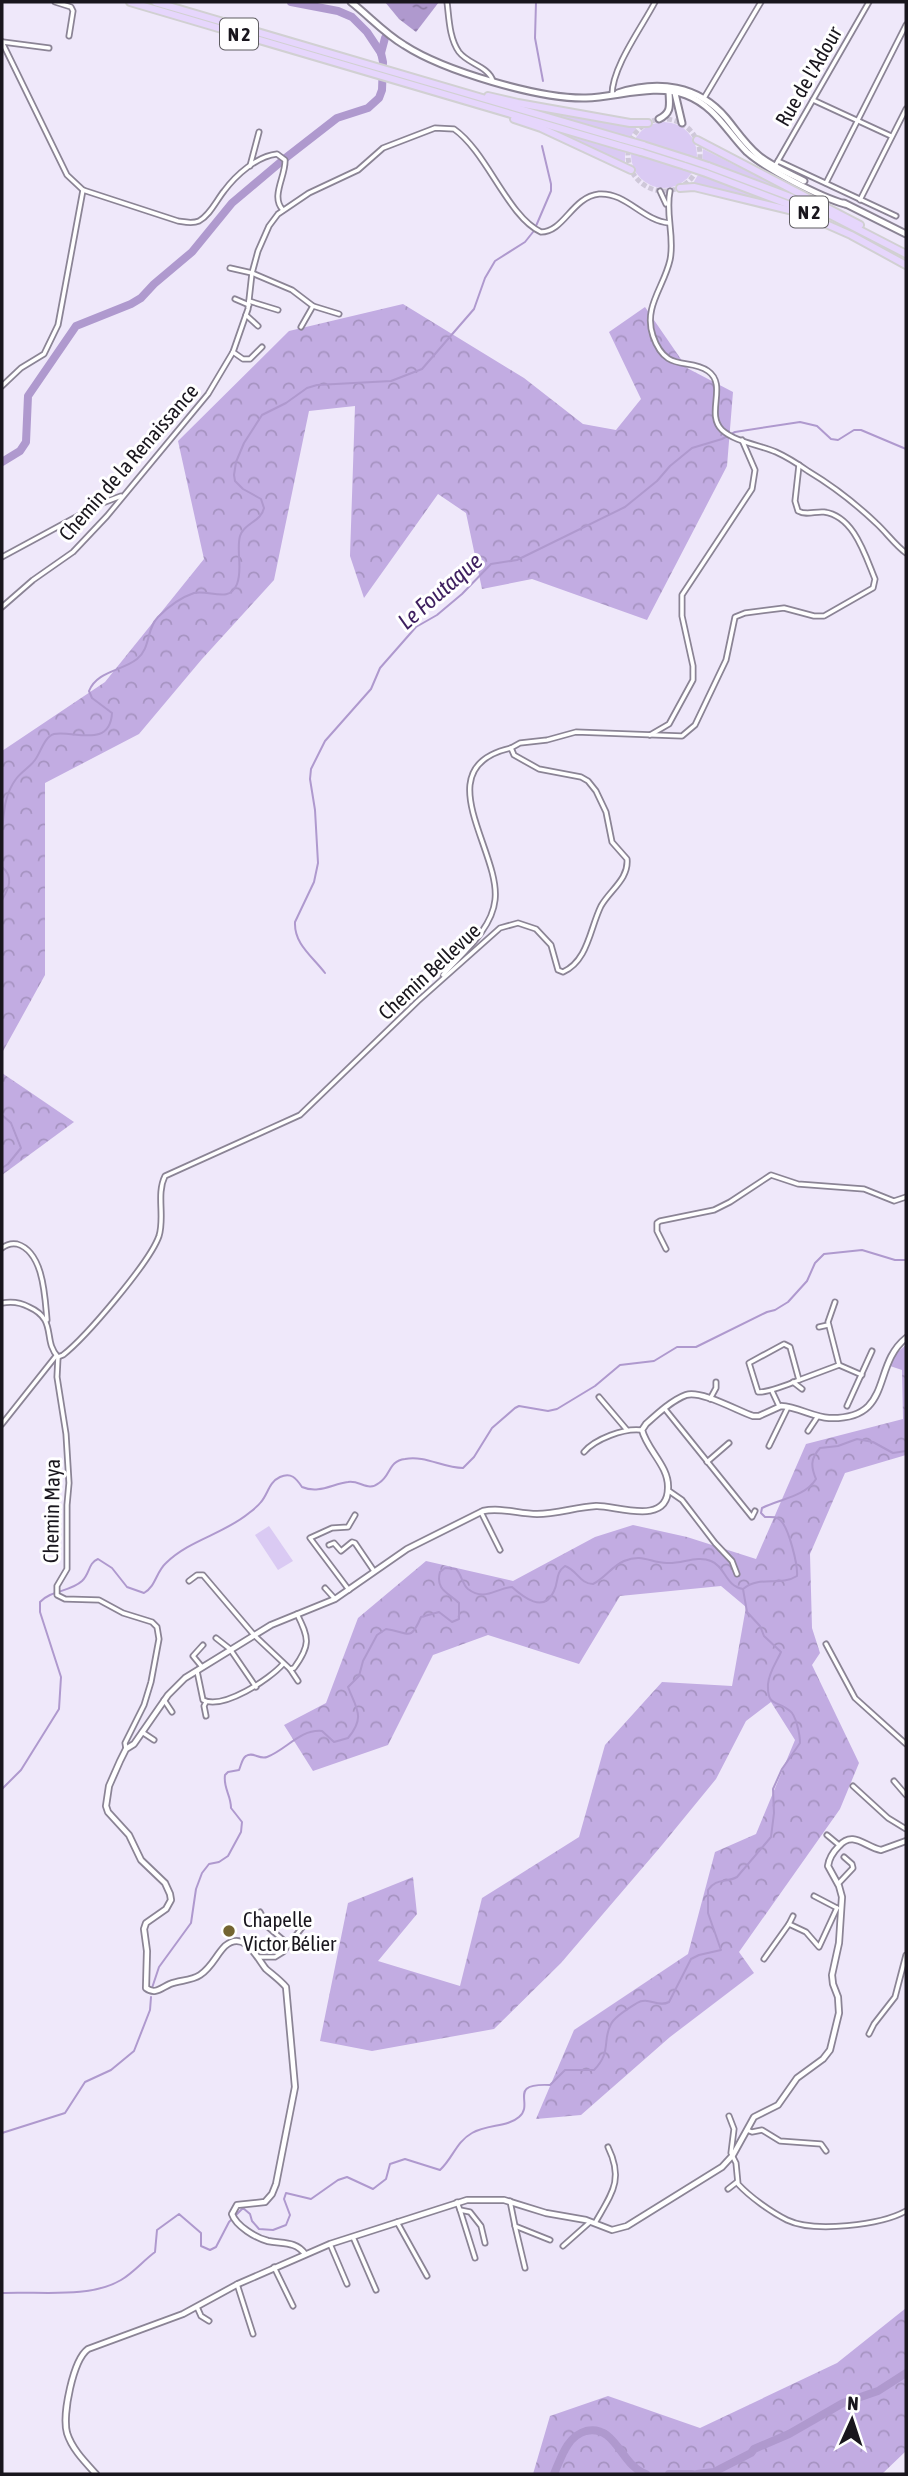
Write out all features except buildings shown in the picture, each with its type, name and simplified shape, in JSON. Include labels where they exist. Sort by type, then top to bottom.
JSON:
[{"type":"highway","name":"N 2","points":[[131,2],[621,143]]},
{"type":"highway","name":"N 2","points":[[155,2],[350,63]]},
{"type":"highway","name":"N 2","points":[[420,83],[443,93],[707,169],[809,204],[906,254]]},
{"type":"highway","points":[[420,83],[630,123],[648,123]]},
{"type":"highway","points":[[443,93],[541,128],[631,170]]},
{"type":"highway","points":[[697,140],[873,232],[885,242]]},
{"type":"highway","name":"N 2","points":[[707,169],[805,210],[906,263]]},
{"type":"highway","points":[[680,188],[694,187],[801,213],[906,263]]},
{"type":"main road","points":[[354,3],[406,47],[449,68],[554,95],[586,98],[672,89],[701,99],[764,165],[906,234]]},
{"type":"main road","points":[[612,95],[642,87],[672,89],[701,99],[724,116],[745,146],[845,204]]},
{"type":"main road","points":[[659,119],[669,112],[672,89]]},
{"type":"main road","points":[[672,89],[682,124]]},
{"type":"main road","points":[[645,92],[662,94],[670,101]]},
{"type":"main road","points":[[678,110],[684,100],[701,99]]},
{"type":"street","points":[[55,2],[73,11],[69,36]]},
{"type":"street","points":[[447,2],[452,33],[460,53],[489,73],[493,80]]},
{"type":"street","points":[[612,95],[612,86],[619,69],[655,2]]},
{"type":"street","points":[[701,99],[761,2]]},
{"type":"street","name":"Rue de l'Adour","points":[[776,164],[869,2]]},
{"type":"street","points":[[826,183],[906,25]]},
{"type":"street","points":[[2,42],[49,48]]},
{"type":"street","points":[[2,42],[67,175],[83,190],[178,221],[194,223],[206,216],[224,191],[250,166],[270,155],[283,156],[284,173],[277,201],[283,211]]},
{"type":"street","points":[[813,100],[892,136]]},
{"type":"street","points":[[860,200],[906,108]]},
{"type":"street","name":"Chemin de la Renaissance","points":[[2,607],[33,580],[73,552],[208,394],[233,352],[246,316],[258,251],[269,226],[283,211],[316,189],[358,170],[383,148],[435,128],[449,127],[463,136],[526,223],[541,232],[551,230],[586,198],[600,194],[619,198],[655,221],[669,223]]},
{"type":"street","points":[[250,166],[259,132]]},
{"type":"street","points":[[776,164],[826,183],[896,216]]},
{"type":"street","points":[[2,386],[21,368],[38,359],[50,344],[58,325],[83,190]]},
{"type":"street","points":[[660,191],[667,205]]},
{"type":"street","points":[[670,191],[667,205],[670,260],[651,310],[653,336],[659,349],[669,359],[712,374],[716,385],[715,421],[727,434],[776,452],[799,465],[848,498],[906,553]]},
{"type":"street","points":[[230,268],[252,273],[295,291],[313,306],[339,314]]},
{"type":"street","points":[[235,299],[278,310]]},
{"type":"street","points":[[300,327],[313,306]]},
{"type":"street","points":[[246,316],[257,326]]},
{"type":"street","points":[[233,352],[243,359],[250,359],[262,347]]},
{"type":"street","points":[[648,736],[669,724],[691,688],[693,666],[682,616],[682,595],[752,489],[755,470],[742,440]]},
{"type":"street","points":[[429,991],[479,935],[492,912],[495,900],[494,883],[470,802],[468,786],[478,765],[502,750],[520,743],[547,740],[576,732],[679,737],[692,729],[726,660],[732,625],[738,615],[784,608],[824,616],[875,586],[874,575],[847,522],[827,513],[804,514],[798,511],[796,500],[799,465]]},
{"type":"street","points":[[2,557],[100,504],[123,495]]},
{"type":"street","name":"Chemin Bellevue","points":[[57,1356],[68,1352],[150,1255],[161,1229],[161,1188],[165,1176],[300,1115],[492,933],[512,923],[529,925],[541,933],[553,949],[557,969],[562,972],[567,971],[586,947],[604,902],[626,873],[627,859],[611,842],[606,812],[593,786],[580,777],[539,769],[514,754],[511,748]]},
{"type":"street","points":[[666,1249],[657,1231],[657,1223],[714,1210],[771,1175],[799,1184],[864,1189],[894,1200],[906,1198]]},
{"type":"street","points":[[2,1248],[8,1244],[19,1245],[32,1254],[41,1278],[57,1356],[2,1424]]},
{"type":"street","points":[[835,1302],[828,1325],[839,1365]]},
{"type":"street","points":[[2,1303],[22,1303],[40,1313],[48,1322]]},
{"type":"street","points":[[819,1327],[828,1325]]},
{"type":"street","points":[[642,1430],[681,1397],[690,1394],[753,1416],[759,1416],[779,1406],[788,1406],[818,1416],[842,1418],[859,1414],[870,1406],[877,1396],[895,1350],[906,1338]]},
{"type":"street","points":[[760,1394],[756,1390],[749,1363],[782,1345],[790,1348],[799,1380]]},
{"type":"street","points":[[847,1406],[872,1351]]},
{"type":"street","name":"Chemin Maya","points":[[57,1356],[69,1483],[67,1569],[57,1592],[65,1599],[99,1600],[114,1609],[152,1622],[157,1627],[159,1639],[151,1682],[144,1705],[125,1743],[126,1748]]},
{"type":"street","points":[[755,1397],[839,1365],[862,1375]]},
{"type":"street","points":[[710,1399],[716,1382]]},
{"type":"street","points":[[793,1382],[802,1389]]},
{"type":"street","points":[[772,1391],[779,1406]]},
{"type":"street","points":[[599,1397],[627,1430]]},
{"type":"street","points":[[769,1446],[788,1406]]},
{"type":"street","points":[[665,1409],[752,1517],[755,1511]]},
{"type":"street","points":[[808,1431],[818,1416]]},
{"type":"street","points":[[584,1452],[611,1434],[642,1430]]},
{"type":"street","points":[[305,2254],[297,2246],[264,2240],[233,2218],[232,2211],[237,2205],[265,2202],[274,2190],[295,2087],[287,1990],[284,1983],[262,1964],[256,1951],[241,1943],[229,1944],[207,1970],[195,1978],[150,1991],[146,1988],[144,1982],[147,1951],[144,1929],[146,1923],[166,1909],[171,1900],[170,1894],[165,1882],[141,1860],[129,1835],[108,1812],[106,1806],[109,1786],[126,1748],[134,1744],[177,1685],[254,1635],[296,1614],[335,1600],[407,1549],[492,1509],[539,1514],[597,1506],[644,1513],[664,1502],[668,1492],[664,1471],[642,1430]]},
{"type":"street","points":[[707,1462],[729,1443]]},
{"type":"street","points":[[668,1492],[682,1500],[732,1561],[737,1574]]},
{"type":"street","points":[[481,1512],[500,1550]]},
{"type":"street","points":[[349,1590],[310,1538],[332,1528],[348,1527],[355,1515]]},
{"type":"street","points":[[328,1545],[334,1543],[341,1551],[352,1542],[355,1543],[375,1572]]},
{"type":"street","points":[[189,1581],[197,1575],[203,1575],[298,1681]]},
{"type":"street","points":[[325,1588],[335,1600]]},
{"type":"street","points":[[290,1669],[300,1661],[307,1647],[305,1632],[296,1614]]},
{"type":"street","points":[[216,1638],[230,1649],[256,1687]]},
{"type":"street","points":[[825,1644],[855,1698],[906,1744]]},
{"type":"street","points":[[203,1645],[192,1656],[199,1669],[202,1697],[206,1702],[212,1703],[256,1687],[284,1664]]},
{"type":"street","points":[[164,1700],[172,1712]]},
{"type":"street","points":[[206,1702],[206,1716]]},
{"type":"street","points":[[142,1732],[154,1740]]},
{"type":"street","points":[[894,1781],[906,1795]]},
{"type":"street","points":[[853,1786],[888,1818],[906,1829]]},
{"type":"street","points":[[827,1835],[839,1845]]},
{"type":"street","points":[[96,2474],[76,2450],[67,2433],[67,2406],[81,2356],[88,2349],[174,2318],[237,2284],[330,2244],[457,2202],[481,2199],[510,2202],[546,2214],[593,2222],[612,2230],[627,2226],[715,2172],[733,2155],[754,2117],[778,2105],[797,2078],[823,2059],[832,2045],[839,2013],[832,1975],[839,1942],[839,1910],[842,1897],[828,1861],[839,1845],[852,1838],[881,1850],[906,1841]]},
{"type":"street","points":[[838,1884],[853,1868],[844,1857]]},
{"type":"street","points":[[814,1896],[839,1910]]},
{"type":"street","points":[[789,1924],[806,1932],[819,1947],[839,1910]]},
{"type":"street","points":[[260,1912],[268,1927],[289,1945]]},
{"type":"street","points":[[764,1959],[793,1916]]},
{"type":"street","points":[[259,1957],[275,1957],[289,1945],[303,1925]]},
{"type":"street","points":[[869,2035],[895,1997],[906,1955]]},
{"type":"street","points":[[729,2116],[734,2129],[733,2155],[738,2182],[782,2217],[799,2224],[825,2226],[884,2220],[906,2211]]},
{"type":"street","points":[[747,2130],[762,2130],[780,2141],[822,2142],[827,2151]]},
{"type":"street","points":[[563,2246],[593,2222],[617,2181],[615,2164],[608,2147]]},
{"type":"street","points":[[728,2189],[738,2182]]},
{"type":"street","points":[[457,2202],[475,2258]]},
{"type":"street","points":[[510,2202],[525,2268]]},
{"type":"street","points":[[460,2210],[470,2212],[479,2224],[485,2243]]},
{"type":"street","points":[[397,2222],[427,2276]]},
{"type":"street","points":[[515,2226],[550,2240]]},
{"type":"street","points":[[353,2236],[376,2290]]},
{"type":"street","points":[[330,2244],[347,2284]]},
{"type":"street","points":[[274,2267],[293,2306]]},
{"type":"street","points":[[237,2284],[253,2334]]},
{"type":"street","points":[[197,2307],[201,2316],[209,2320]]},
{"type":"shaded area","points":[[535,109],[637,127],[625,145],[625,164],[542,127],[616,148],[620,134]]},
{"type":"shaded area","points":[[664,122],[677,125],[687,132],[694,142],[697,155],[694,168],[687,178],[677,185],[664,188],[651,185],[641,178],[634,168],[631,155],[634,142],[641,132],[651,125]]},
{"type":"shaded area","points":[[703,149],[787,191],[709,163],[705,176],[790,208],[692,185],[702,168]]},
{"type":"shaded area","points":[[269,1526],[293,1561],[278,1570],[255,1535]]},
{"type":"green space","points":[[403,304],[524,378],[583,424],[616,430],[641,399],[609,332],[645,307],[687,368],[733,392],[727,466],[647,620],[532,579],[482,589],[466,513],[438,494],[364,598],[350,556],[355,406],[309,411],[274,580],[139,734],[45,783],[45,975],[2,1053],[2,751],[105,682],[204,559],[178,441],[289,331]]},
{"type":"green space","points":[[2,1073],[74,1122],[2,1175]]},
{"type":"green space","points":[[906,1345],[906,1455],[845,1473],[810,1554],[812,1628],[820,1653],[812,1665],[859,1763],[840,1809],[739,1952],[754,1973],[670,2037],[581,2115],[536,2119],[574,2030],[688,1954],[715,1852],[756,1834],[795,1740],[771,1702],[746,1721],[716,1779],[662,1845],[561,1963],[494,2029],[372,2051],[320,2041],[348,1903],[413,1877],[417,1914],[378,1961],[460,1986],[482,1898],[579,1837],[605,1745],[662,1682],[732,1686],[746,1607],[721,1586],[620,1596],[579,1664],[488,1635],[433,1655],[388,1745],[313,1771],[284,1725],[326,1703],[358,1618],[426,1561],[513,1581],[595,1537],[633,1525],[687,1537],[756,1559],[806,1444],[903,1419],[902,1370],[884,1364]]},
{"type":"green space","points":[[906,2308],[906,2451],[882,2474],[533,2474],[550,2416],[608,2396],[700,2428],[837,2363]]},
{"type":"water","points":[[385,2],[439,2],[416,32],[399,19]]},
{"type":"waterway","points":[[2,462],[20,451],[26,442],[28,396],[76,326],[141,298],[192,252],[232,203],[283,160],[337,118],[368,108],[379,98],[383,62],[381,53],[367,32],[352,17],[338,11],[291,2]]},
{"type":"waterway","points":[[536,2],[535,38],[543,81]]},
{"type":"waterway","points":[[381,53],[385,38]]},
{"type":"waterway","points":[[536,226],[551,191],[542,146]]},
{"type":"waterway","points":[[2,831],[9,791],[18,776],[35,760],[48,738],[62,733],[89,736],[98,734],[105,731],[110,724],[112,713],[92,698],[89,691],[93,684],[104,675],[137,659],[145,649],[154,622],[175,603],[200,592],[224,595],[237,584],[240,536],[245,528],[260,516],[264,508],[261,499],[243,489],[235,481],[234,475],[244,443],[262,415],[307,388],[317,385],[391,381],[422,369],[474,309],[485,278],[495,261],[525,242],[533,232]]},
{"type":"waterway","name":"Le Foutaque","points":[[325,973],[305,949],[295,930],[295,922],[314,882],[318,863],[311,769],[325,741],[371,689],[380,668],[416,627],[437,615],[491,564],[517,560],[625,507],[692,448],[735,432],[800,422],[817,426],[831,439],[838,440],[854,430],[861,430],[906,449]]},
{"type":"waterway","points":[[2,867],[9,879],[2,900]]},
{"type":"waterway","points":[[2,970],[2,979]]},
{"type":"waterway","points":[[2,1115],[11,1123],[21,1148],[2,1168]]},
{"type":"waterway","points":[[2,1789],[21,1770],[59,1709],[61,1677],[40,1612],[40,1602],[82,1581],[98,1559],[112,1568],[127,1587],[144,1593],[175,1555],[249,1513],[280,1477],[290,1476],[302,1487],[314,1489],[348,1482],[375,1485],[383,1480],[399,1460],[412,1458],[463,1468],[474,1457],[492,1428],[515,1408],[519,1406],[548,1411],[557,1409],[595,1386],[620,1365],[654,1361],[677,1347],[696,1347],[775,1310],[788,1302],[807,1281],[815,1263],[824,1254],[862,1250],[895,1260],[906,1260]]},
{"type":"waterway","points":[[2,2293],[79,2292],[108,2286],[121,2280],[155,2252],[157,2230],[179,2214],[201,2233],[201,2246],[210,2250],[216,2247],[229,2222],[243,2208],[259,2229],[273,2230],[286,2225],[290,2215],[284,2199],[286,2193],[311,2199],[338,2180],[347,2177],[373,2189],[386,2179],[390,2164],[405,2159],[440,2170],[462,2141],[472,2133],[519,2117],[523,2112],[525,2091],[529,2087],[550,2085],[565,2070],[594,2070],[605,2052],[608,2030],[622,2012],[641,2001],[661,2004],[669,2002],[691,1959],[721,1950],[708,1913],[708,1890],[718,1882],[737,1877],[771,1837],[773,1789],[782,1769],[800,1743],[792,1713],[769,1697],[770,1675],[781,1652],[764,1636],[760,1626],[747,1612],[743,1589],[756,1583],[784,1581],[797,1576],[792,1547],[784,1525],[778,1518],[765,1517],[761,1513],[762,1508],[799,1494],[811,1485],[816,1479],[812,1467],[813,1459],[820,1448],[838,1446],[857,1439],[873,1442],[893,1453],[906,1451]]},
{"type":"waterway","points":[[152,1988],[159,1967],[191,1923],[196,1889],[202,1873],[209,1864],[228,1856],[241,1832],[242,1822],[231,1808],[225,1775],[239,1770],[246,1756],[251,1754],[267,1757],[307,1733],[322,1731],[334,1742],[348,1738],[358,1718],[348,1687],[359,1676],[363,1661],[377,1635],[386,1629],[411,1633],[421,1617],[439,1612],[452,1622],[459,1619],[459,1603],[444,1591],[439,1583],[440,1572],[445,1568],[456,1569],[466,1587],[474,1593],[485,1594],[512,1587],[527,1599],[539,1602],[550,1598],[560,1571],[565,1566],[585,1582],[593,1584],[620,1563],[631,1559],[641,1558],[661,1563],[706,1559],[720,1567],[733,1584],[743,1589]]},
{"type":"waterway","points":[[2,2133],[65,2113],[85,2082],[111,2070],[134,2051],[150,2010],[151,1997]]},
{"type":"waterway","points":[[697,2474],[714,2472],[843,2403],[878,2391],[906,2373]]},
{"type":"waterway","points":[[554,2474],[569,2443],[586,2431],[596,2431],[612,2439],[630,2463],[646,2474]]},
{"type":"waterway","points":[[669,2474],[692,2474]]},
{"type":"tunnel","points":[[657,119],[671,119],[690,129],[700,148],[700,155],[700,162],[690,181],[671,191],[657,191],[638,181],[628,162],[628,148],[638,129],[657,119]]},
{"type":"place","name":"Chapelle Victor Bélier","points":[[229,1931]]}]
